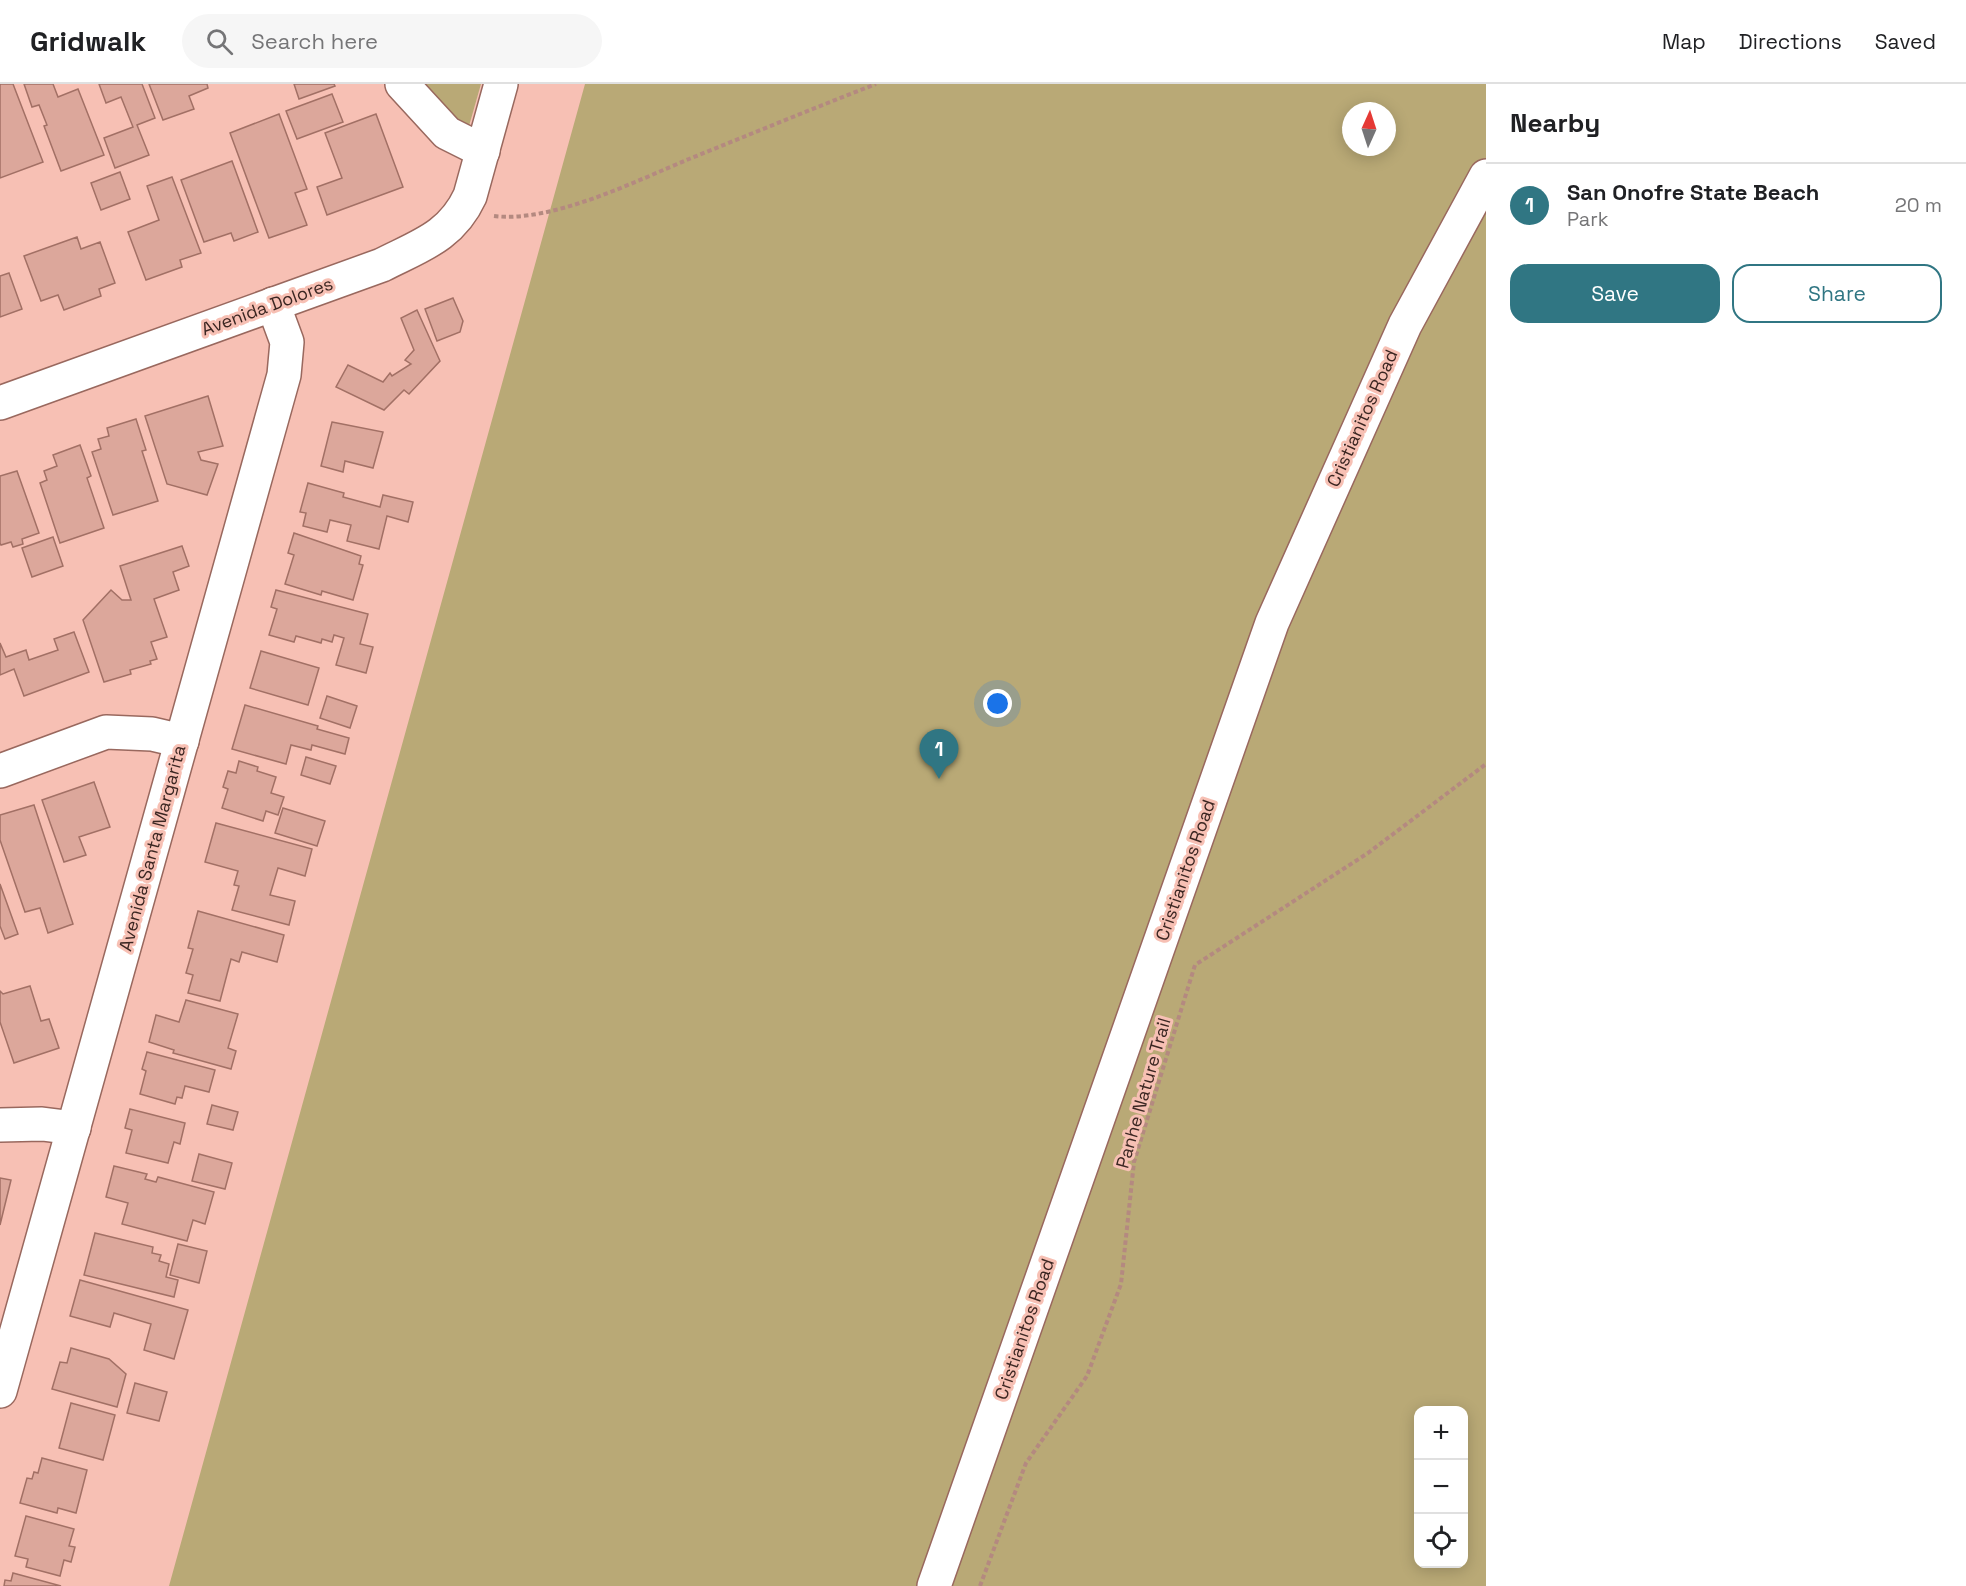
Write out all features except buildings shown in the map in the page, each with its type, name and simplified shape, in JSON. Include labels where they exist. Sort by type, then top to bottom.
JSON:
[{"type":"street","points":[[402,84],[447,133],[483,151],[501,84]]},
{"type":"street","name":"Avenida Dolores","points":[[0,403],[382,265],[442,235],[464,208],[483,151]]},
{"type":"street","name":"Cristianitos Road","points":[[934,1586],[1272,622],[1405,325],[1486,176]]},
{"type":"street","name":"Avenida Santa Margarita","points":[[0,1391],[284,375],[287,342],[273,304]]},
{"type":"street","points":[[0,771],[106,732],[152,734],[182,741]]},
{"type":"street","points":[[0,1125],[42,1124],[74,1128]]},
{"type":"path","points":[[464,208],[495,216],[516,218],[566,206],[622,187],[876,84]]},
{"type":"path","name":"Panhe Nature Trail","points":[[980,1586],[1026,1463],[1087,1376],[1121,1284],[1134,1162],[1195,965],[1368,853],[1486,765]]},
{"type":"shaded area","points":[[421,84],[481,84],[467,133]]},
{"type":"shaded area","points":[[585,84],[1486,84],[1486,1586],[169,1586]]},
{"type":"place","name":"San Onofre State Beach","points":[[939,779]]}]
